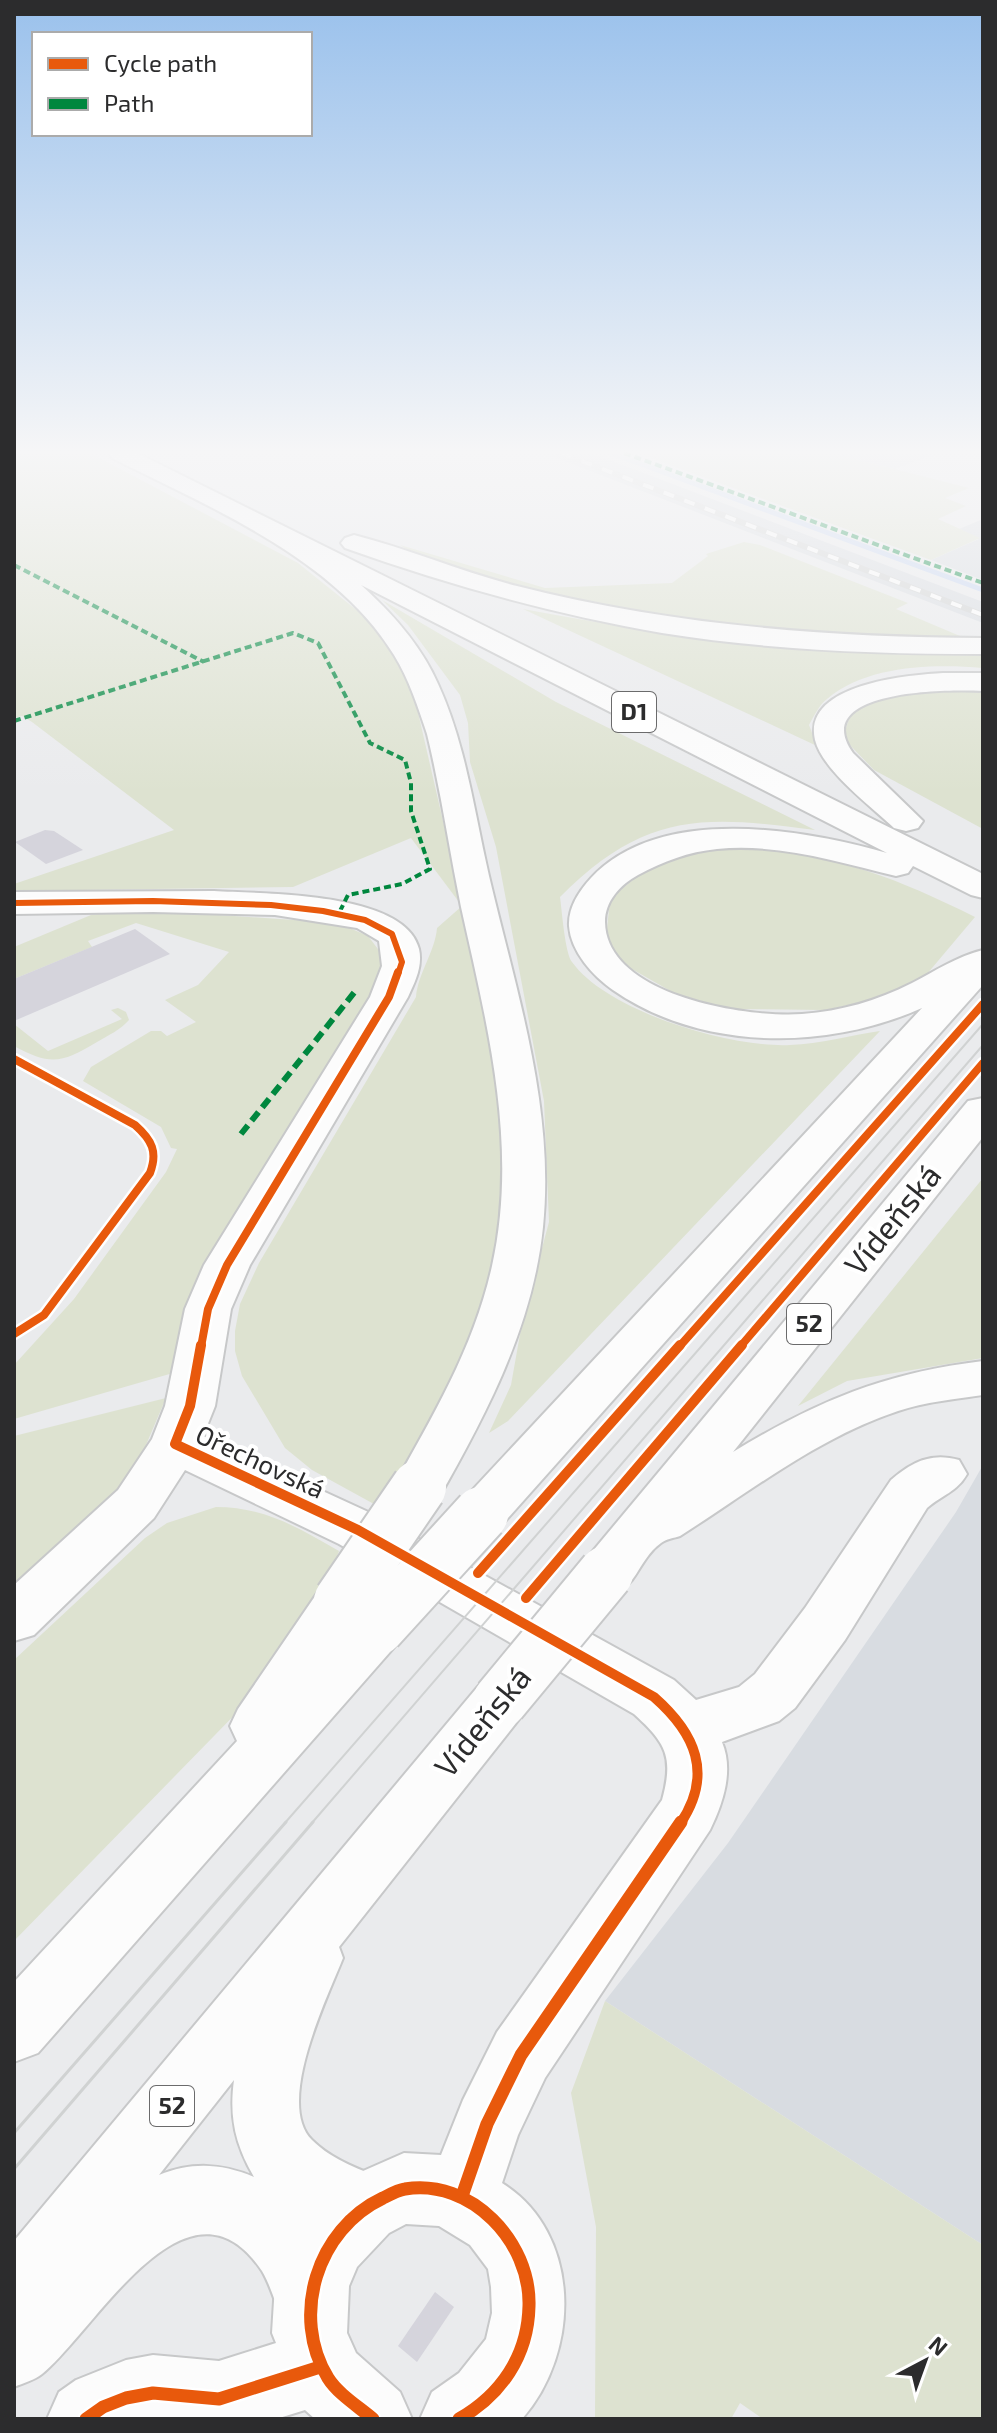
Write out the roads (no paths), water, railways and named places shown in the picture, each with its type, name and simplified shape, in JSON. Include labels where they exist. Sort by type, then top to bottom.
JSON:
[{"type":"main road","points":[[14,2030],[188,1835],[359,1614],[419,1487],[466,1403],[499,1323],[513,1274],[524,1187],[518,1100],[447,762],[425,684],[399,640],[332,567]]},
{"type":"main road","name":"D1","points":[[366,567],[983,890]]},
{"type":"main road","name":"D1","points":[[373,567],[983,859]]},
{"type":"main road","points":[[415,567],[579,611],[707,631],[922,646],[983,646]]},
{"type":"main road","points":[[906,821],[840,757],[830,740],[833,721],[847,704],[888,686],[931,680],[983,682]]},
{"type":"main road","points":[[983,890],[821,846],[768,839],[722,840],[661,851],[625,867],[600,888],[592,900],[587,927],[598,954],[616,974],[642,992],[697,1014],[766,1026],[814,1025],[865,1016],[983,962]]},
{"type":"main road","name":"Ořechovská","points":[[14,903],[313,908],[340,911],[375,922],[392,934],[402,962],[389,997],[255,1215],[217,1286],[208,1309],[190,1406],[175,1444],[358,1530],[654,1697],[685,1728],[698,1754],[699,1779],[689,1811],[521,2055],[487,2124],[462,2196]]},
{"type":"main road","points":[[359,1614],[481,1514],[983,962]]},
{"type":"main road","name":"Vídeňská","points":[[14,2298],[983,1110]]},
{"type":"main road","points":[[621,1556],[785,1448],[865,1403],[938,1384],[983,1378]]},
{"type":"main road","points":[[14,1619],[136,1504],[175,1444]]},
{"type":"main road","points":[[685,1728],[743,1711],[759,1704],[775,1691],[825,1624],[909,1494],[923,1482],[941,1474]]},
{"type":"main road","points":[[329,1914],[266,2074],[266,2120],[273,2145],[289,2169],[308,2186],[329,2197],[363,2206]]},
{"type":"main road","points":[[373,2419],[352,2407],[320,2367],[308,2323],[312,2279],[326,2245],[341,2225],[363,2206],[392,2192],[423,2188],[462,2196],[487,2212],[505,2229],[519,2252],[527,2278],[530,2304],[525,2342],[504,2383],[478,2408],[459,2419]]},
{"type":"main road","points":[[14,2349],[123,2237],[148,2217],[195,2200],[219,2200],[245,2207],[263,2219],[285,2242],[298,2265],[309,2296]]},
{"type":"main road","points":[[86,2419],[103,2407],[126,2398],[153,2393],[219,2399],[320,2367]]},
{"type":"waterway","points":[[919,567],[983,590]]},
{"type":"tram line","points":[[284,1824],[983,1024]]},
{"type":"tram line","points":[[311,1824],[983,1045]]},
{"type":"tram line","points":[[14,2133],[286,1822]]},
{"type":"tram line","points":[[14,2169],[313,1822]]},
{"type":"railway","points":[[857,567],[983,615]]}]
